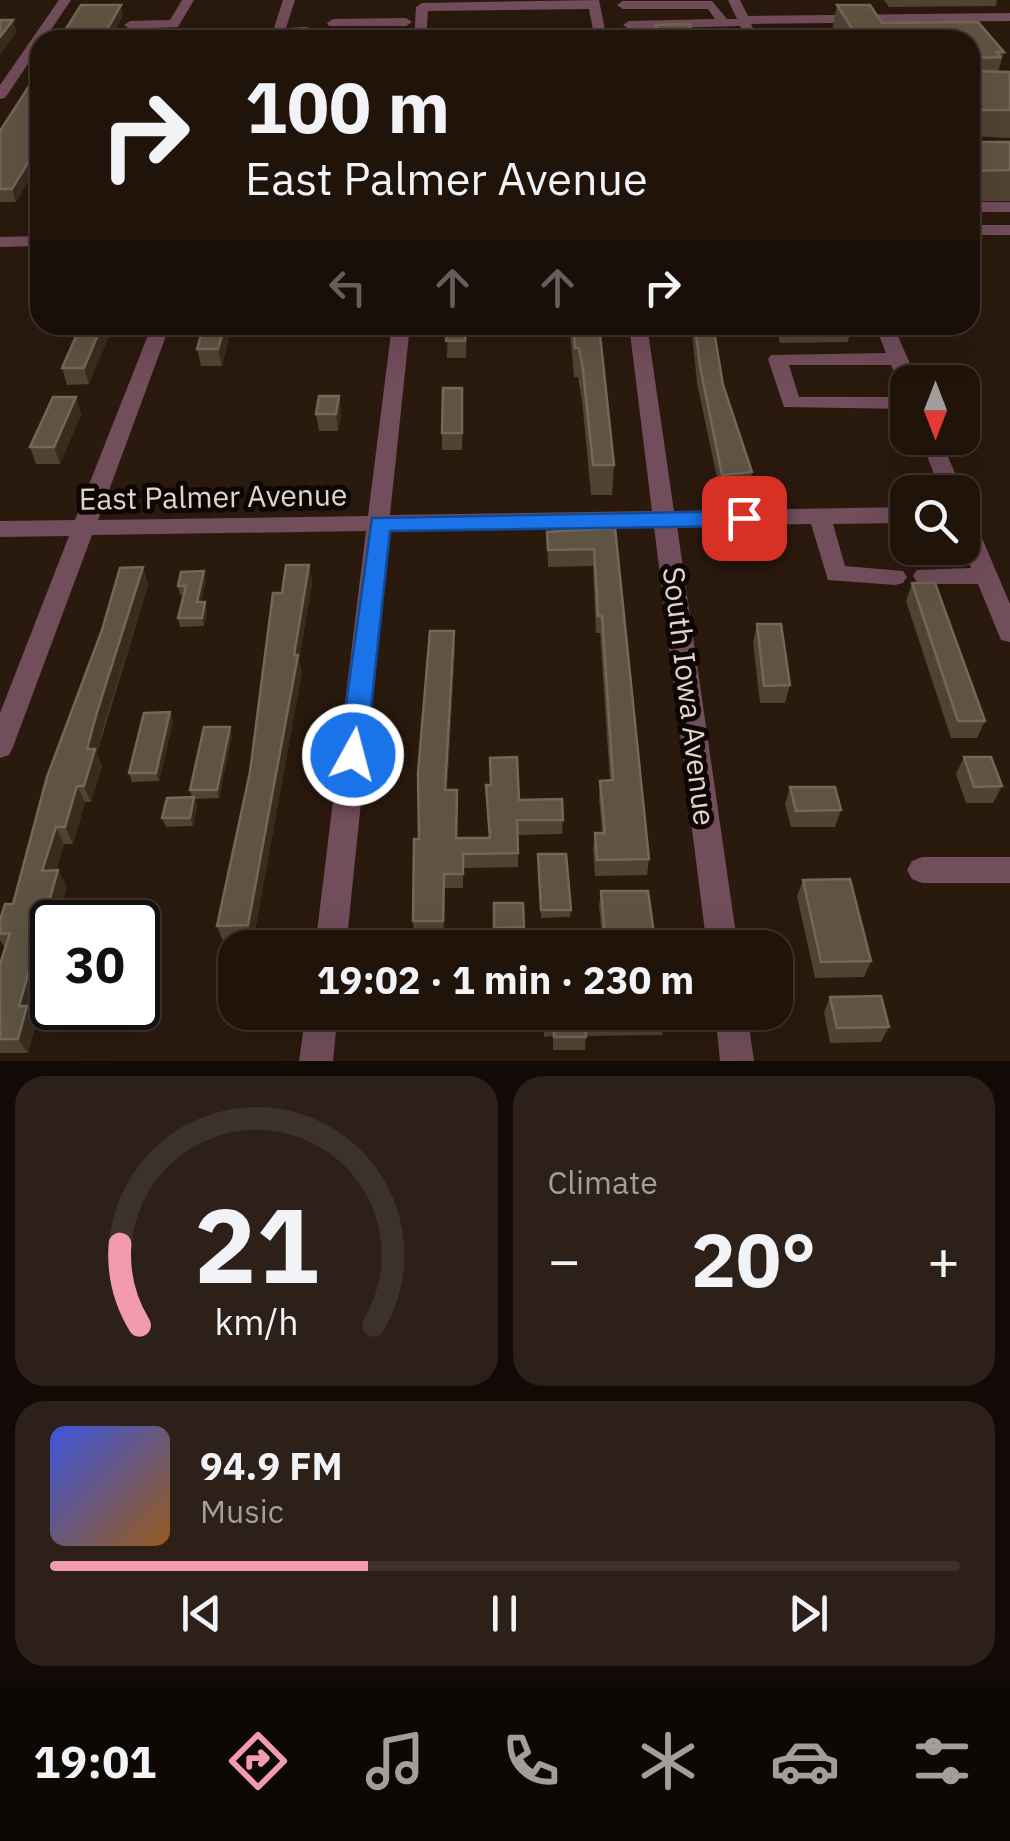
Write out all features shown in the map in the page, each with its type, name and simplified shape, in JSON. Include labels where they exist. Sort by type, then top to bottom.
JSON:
[{"type":"street","points":[[44,30],[65,0]]},
{"type":"street","points":[[130,24],[174,24],[188,0]]},
{"type":"street","points":[[288,30],[289,0]]},
{"type":"street","points":[[734,0],[748,29]]},
{"type":"street","points":[[630,30],[622,2],[707,3],[723,23]]},
{"type":"street","points":[[421,30],[422,8],[480,3],[594,3],[599,30]]},
{"type":"street","points":[[326,30],[357,17],[406,22]]},
{"type":"street","points":[[629,25],[723,23],[748,29],[1010,17]]},
{"type":"street","points":[[968,18],[976,26],[1010,26]]},
{"type":"street","points":[[874,22],[880,30]]},
{"type":"street","points":[[874,22],[902,30]]},
{"type":"street","points":[[0,95],[30,51]]},
{"type":"street","points":[[980,208],[1010,207]]},
{"type":"street","points":[[980,230],[1010,230]]},
{"type":"street","points":[[0,242],[30,241]]},
{"type":"street","points":[[0,747],[157,335]]},
{"type":"street","points":[[332,930],[400,335]]},
{"type":"street","name":"South Iowa Avenue","points":[[639,335],[721,930]]},
{"type":"street","points":[[888,335],[900,365]]},
{"type":"street","points":[[890,402],[792,403],[778,359],[898,359]]},
{"type":"street","name":"East Palmer Avenue","points":[[0,529],[890,515]]},
{"type":"street","points":[[820,516],[836,574],[895,577]]},
{"type":"street","points":[[980,561],[1010,633]]},
{"type":"street","points":[[924,576],[986,576]]},
{"type":"street","points":[[922,870],[1010,870]]},
{"type":"street","points":[[316,1061],[320,1030]]},
{"type":"street","points":[[734,1030],[738,1061]]},
{"type":"building","points":[[81,5],[121,5],[107,30],[65,30]]},
{"type":"building","points":[[837,5],[870,5],[882,23],[978,22],[1004,52],[997,52],[1000,57],[980,58],[980,30],[853,30]]},
{"type":"building","points":[[0,20],[13,20],[0,37]]},
{"type":"building","points":[[689,24],[691,30],[657,30],[656,25]]},
{"type":"building","points":[[980,71],[1010,72],[1010,110],[980,110]]},
{"type":"building","points":[[30,84],[30,159],[12,189],[0,189],[0,131]]},
{"type":"building","points":[[980,142],[1010,142],[1010,170],[980,171]]},
{"type":"building","points":[[77,335],[98,335],[84,368],[62,368]]},
{"type":"building","points":[[201,335],[222,335],[218,349],[197,349]]},
{"type":"building","points":[[447,335],[465,335],[465,341],[446,341]]},
{"type":"building","points":[[574,335],[600,335],[614,465],[593,465],[583,370],[579,348],[575,348]]},
{"type":"building","points":[[696,335],[715,335],[723,385],[752,472],[722,475]]},
{"type":"building","points":[[443,388],[462,388],[462,433],[442,433]]},
{"type":"building","points":[[319,396],[339,396],[336,414],[316,414]]},
{"type":"building","points":[[53,397],[76,397],[54,447],[30,447]]},
{"type":"building","points":[[615,528],[649,859],[597,860],[595,833],[605,833],[600,781],[613,780],[594,549],[548,550],[547,532]]},
{"type":"building","points":[[286,565],[309,565],[294,655],[298,655],[248,925],[217,926],[250,772],[273,593],[282,593]]},
{"type":"building","points":[[143,567],[87,749],[95,749],[84,786],[77,786],[65,827],[56,827],[42,871],[58,870],[49,900],[30,900],[30,968],[19,1006],[27,1006],[18,1039],[0,1039],[0,964],[10,933],[0,934],[0,920],[5,904],[13,904],[47,777],[102,630],[120,568]]},
{"type":"building","points":[[204,571],[197,602],[205,602],[202,618],[178,618],[186,586],[178,586],[181,572]]},
{"type":"building","points":[[912,583],[935,583],[985,721],[958,721]]},
{"type":"building","points":[[757,624],[781,624],[790,685],[764,686]]},
{"type":"building","points":[[430,631],[454,631],[445,790],[457,790],[456,838],[490,838],[486,785],[491,785],[490,758],[517,757],[519,800],[562,799],[563,820],[517,820],[518,853],[463,854],[463,874],[444,874],[443,921],[413,921],[414,839],[419,839],[418,773]]},
{"type":"building","points":[[170,712],[156,773],[129,773],[144,713]]},
{"type":"building","points":[[204,727],[230,727],[217,790],[190,790]]},
{"type":"building","points":[[964,757],[991,757],[1002,786],[974,787]]},
{"type":"building","points":[[790,787],[835,787],[841,810],[796,811]]},
{"type":"building","points":[[194,797],[190,818],[162,818],[167,798]]},
{"type":"building","points":[[538,854],[566,854],[571,910],[541,910]]},
{"type":"building","points":[[850,879],[871,961],[821,962],[803,880]]},
{"type":"building","points":[[601,891],[648,891],[653,930],[604,930]]},
{"type":"building","points":[[494,903],[523,903],[524,927],[494,928]]},
{"type":"building","points":[[881,996],[889,1027],[837,1028],[830,997]]},
{"type":"building","points":[[554,1030],[586,1030],[586,1037],[554,1037]]},
{"type":"route","points":[[353,755],[380,524],[744,518]]}]
